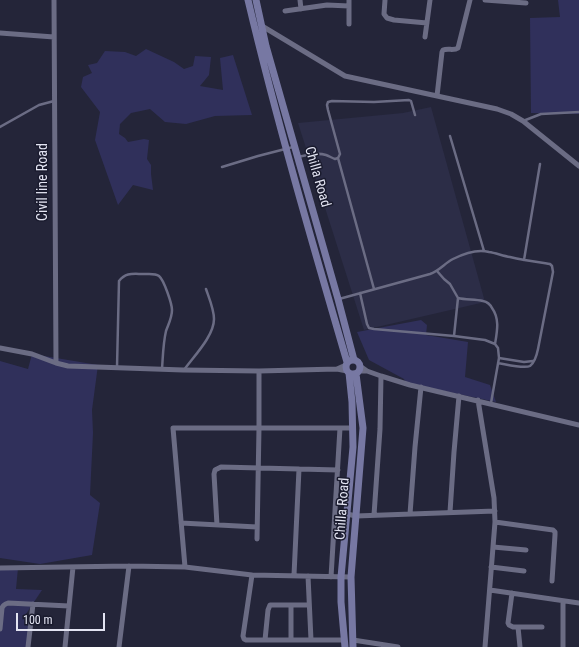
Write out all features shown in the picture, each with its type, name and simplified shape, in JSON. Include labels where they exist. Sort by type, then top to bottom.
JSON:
[{"type":"main road","points":[[248,0],[308,225],[330,302],[352,368],[353,447],[341,577],[341,602],[345,643]]},
{"type":"main road","name":"Chilla Road","points":[[256,0],[266,46],[338,299],[363,428],[352,577],[353,644]]},
{"type":"main road","points":[[308,225],[316,222]]},
{"type":"street","name":"Civil line Road","points":[[54,0],[56,363]]},
{"type":"street","points":[[300,0],[301,9]]},
{"type":"street","points":[[349,0],[349,24]]},
{"type":"street","points":[[385,0],[384,14],[387,18],[427,23]]},
{"type":"street","points":[[425,37],[430,0]]},
{"type":"street","points":[[436,96],[442,52],[445,49],[458,48],[470,0]]},
{"type":"street","points":[[485,0],[526,3]]},
{"type":"street","points":[[286,11],[327,3],[349,6]]},
{"type":"street","points":[[262,26],[345,76],[497,109],[511,114],[579,166]]},
{"type":"street","points":[[0,34],[54,37]]},
{"type":"street","points":[[0,348],[32,354],[68,366],[259,371],[352,368],[367,371],[421,388],[478,400],[579,425]]},
{"type":"street","points":[[257,539],[260,428],[259,371]]},
{"type":"street","points":[[374,515],[380,429],[381,376]]},
{"type":"street","points":[[410,514],[421,388]]},
{"type":"street","points":[[450,512],[459,396]]},
{"type":"street","points":[[478,400],[495,511],[485,647]]},
{"type":"street","points":[[185,567],[173,428],[353,428]]},
{"type":"street","points":[[331,577],[340,428]]},
{"type":"street","points":[[217,525],[214,474],[215,470],[221,467],[338,470]]},
{"type":"street","points":[[294,575],[299,469]]},
{"type":"street","points":[[347,514],[356,516],[495,511]]},
{"type":"street","points":[[495,522],[553,530],[555,532],[552,581]]},
{"type":"street","points":[[181,523],[257,527]]},
{"type":"street","points":[[493,547],[526,550]]},
{"type":"street","points":[[0,568],[129,566],[185,567],[252,575],[352,577]]},
{"type":"street","points":[[119,647],[129,566]]},
{"type":"street","points":[[65,647],[72,567]]},
{"type":"street","points":[[491,567],[524,571]]},
{"type":"street","points":[[252,575],[243,637],[244,640],[311,640],[345,643]]},
{"type":"street","points":[[308,576],[311,640]]},
{"type":"street","points":[[490,590],[579,603]]},
{"type":"street","points":[[512,593],[509,625],[511,627],[542,627]]},
{"type":"street","points":[[562,600],[563,647]]},
{"type":"street","points":[[0,629],[2,608],[5,603],[69,606]]},
{"type":"street","points":[[28,647],[32,604]]},
{"type":"street","points":[[265,640],[268,607],[272,605],[309,605]]},
{"type":"street","points":[[291,605],[291,640]]},
{"type":"street","points":[[518,627],[520,647]]},
{"type":"street","points":[[353,644],[395,647]]},
{"type":"lane","points":[[374,289],[338,158],[340,154],[327,104],[328,102],[332,101],[383,102],[409,100],[413,103],[415,115]]},
{"type":"lane","points":[[0,127],[39,105],[55,101]]},
{"type":"lane","points":[[522,121],[541,114],[579,112]]},
{"type":"lane","points":[[450,136],[484,251]]},
{"type":"lane","points":[[222,167],[295,147]]},
{"type":"lane","points":[[298,158],[310,154],[319,154],[335,159],[338,158]]},
{"type":"lane","points":[[524,260],[540,164]]},
{"type":"lane","points":[[330,302],[430,274],[437,271],[453,259],[470,253],[484,251],[550,264],[553,268],[538,349],[532,365],[526,368],[498,363]]},
{"type":"lane","points":[[437,271],[450,284],[458,298],[454,336]]},
{"type":"lane","points":[[117,368],[118,281],[122,276],[127,274],[152,274],[157,275],[163,280],[172,309],[172,314],[166,331],[162,369]]},
{"type":"lane","points":[[183,370],[206,341],[214,325],[214,312],[206,289]]},
{"type":"lane","points":[[360,293],[369,328],[454,336],[485,340],[495,344]]},
{"type":"lane","points":[[458,298],[481,300],[490,304],[496,313],[495,344],[498,348],[499,358],[491,404]]},
{"type":"lane","points":[[499,358],[524,362],[533,361]]},
{"type":"shaded area","points":[[558,0],[579,0],[579,114],[531,113],[530,18],[560,17]]},
{"type":"shaded area","points":[[146,49],[174,62],[184,69],[193,66],[195,56],[211,57],[209,75],[200,86],[223,90],[220,58],[233,55],[252,115],[215,116],[186,124],[165,122],[150,109],[131,113],[120,124],[119,134],[128,142],[144,139],[149,140],[147,159],[151,165],[153,190],[133,185],[118,205],[95,140],[100,112],[81,87],[83,77],[92,73],[88,65],[97,63],[105,51],[125,52],[136,56]]},
{"type":"shaded area","points":[[431,107],[485,302],[364,330],[298,123],[403,113]]},
{"type":"shaded area","points":[[421,320],[427,325],[426,335],[468,342],[465,377],[490,385],[496,402],[406,383],[404,379],[369,360],[357,332]]},
{"type":"shaded area","points":[[32,354],[98,365],[92,410],[93,433],[90,495],[100,503],[92,555],[40,564],[0,558],[0,361],[28,369]]},
{"type":"shaded area","points":[[0,567],[18,568],[16,589],[42,590],[26,614],[30,622],[28,647],[0,647]]}]
